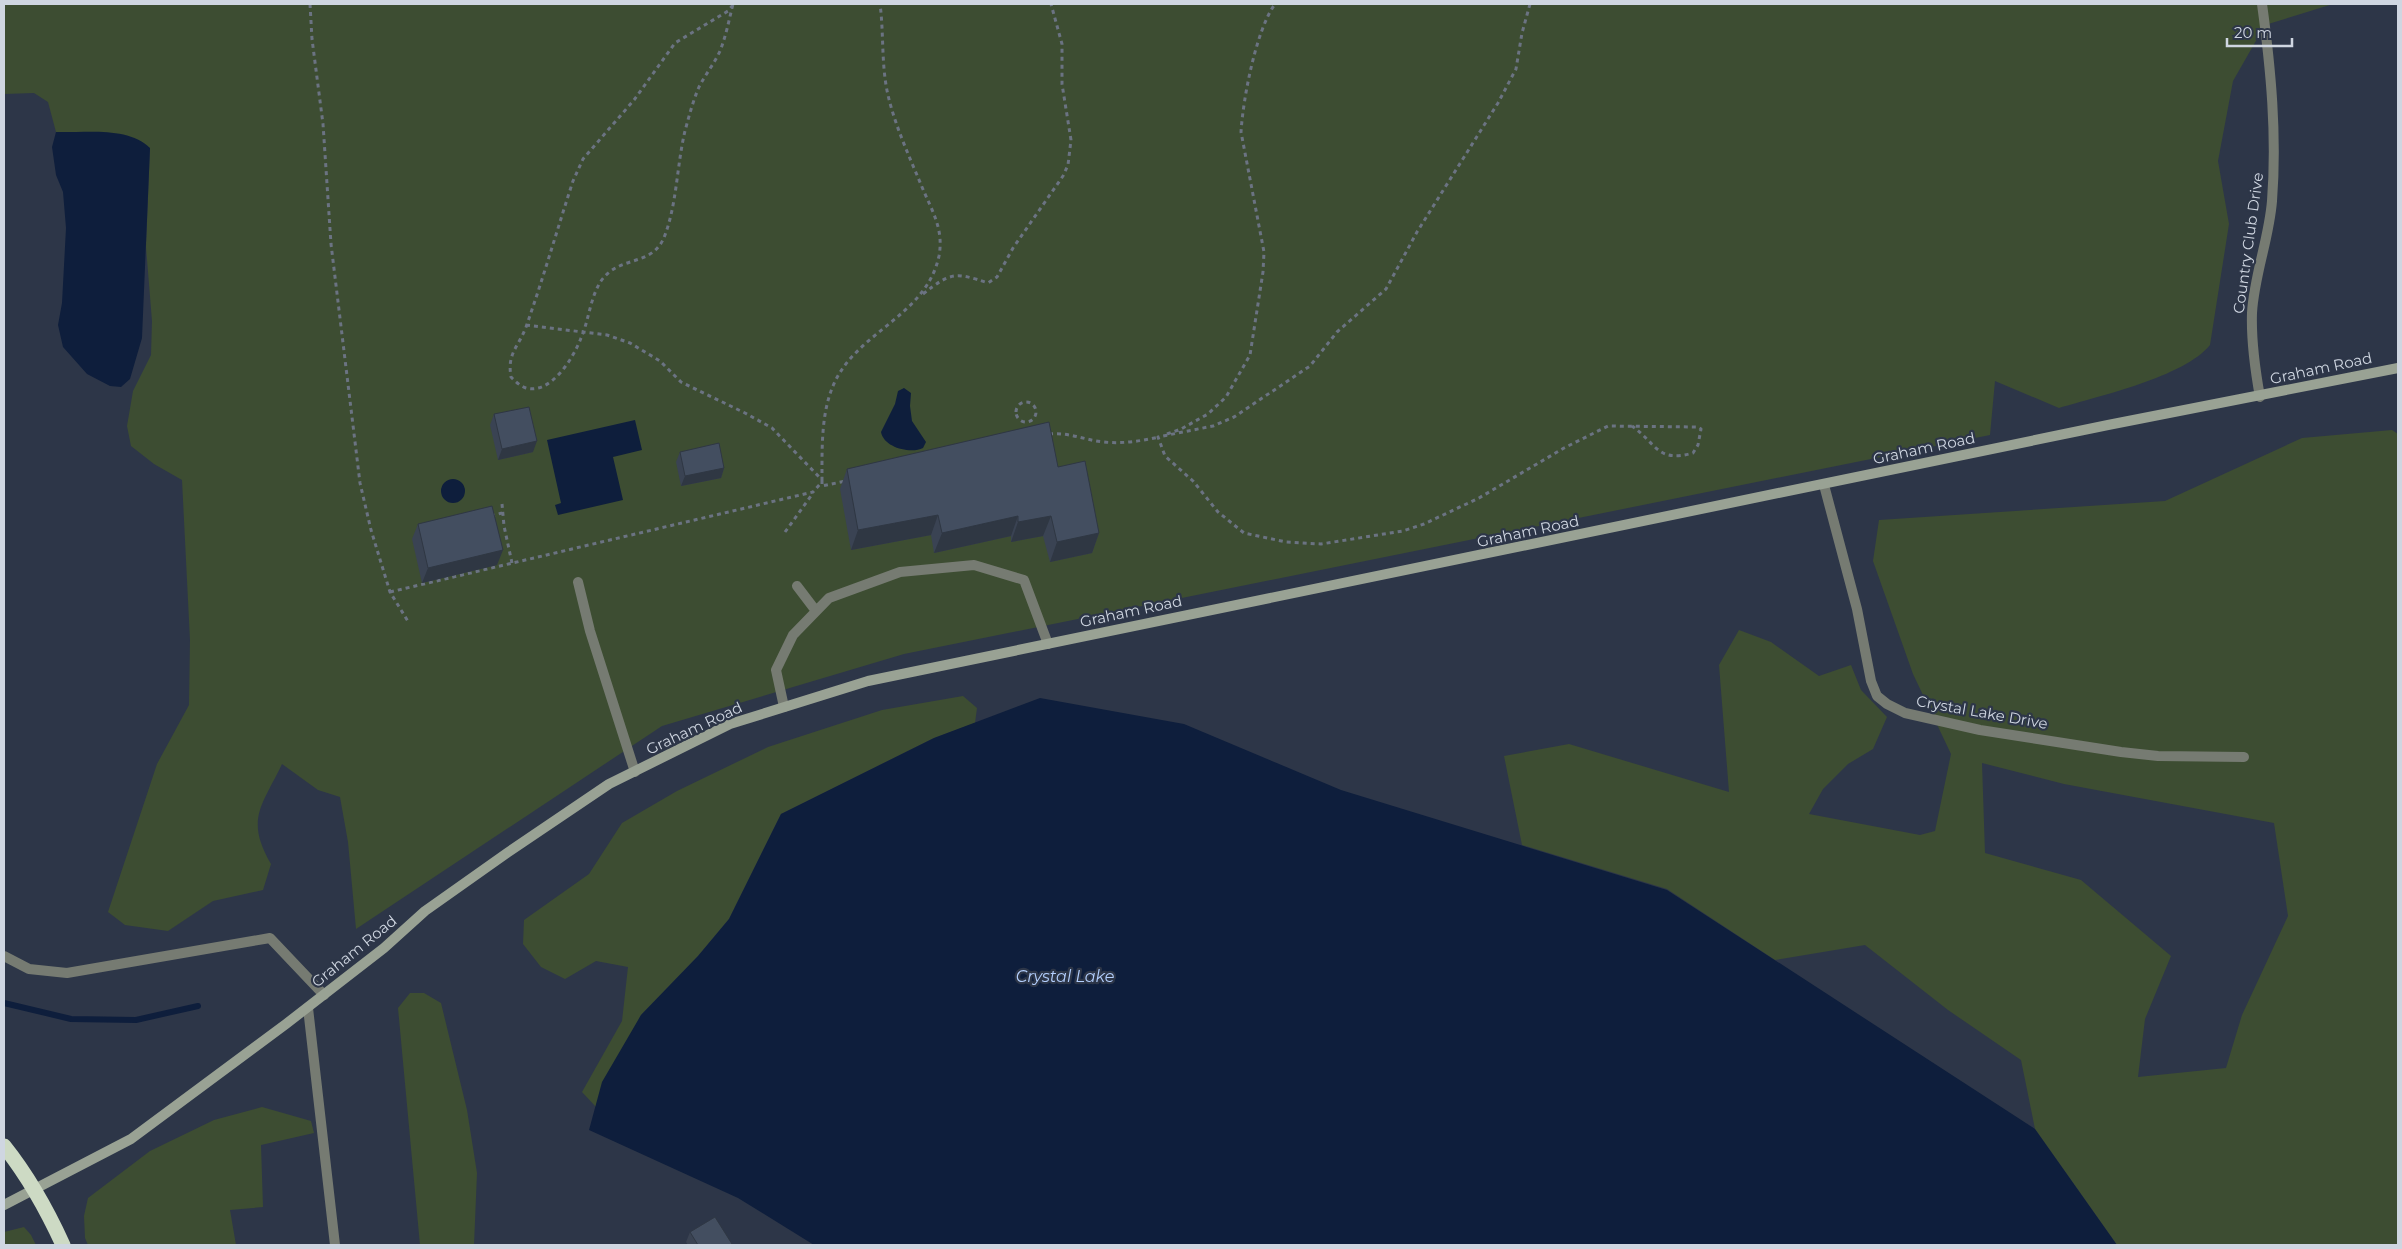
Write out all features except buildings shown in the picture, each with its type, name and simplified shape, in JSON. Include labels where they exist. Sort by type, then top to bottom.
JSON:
[{"type":"highway","points":[[4,1146],[47,1211],[62,1245]]},
{"type":"main road","name":"Graham Road","points":[[4,1206],[131,1139],[308,1008],[433,905],[609,784],[730,724],[868,681],[2108,425],[2260,397],[2398,368]]},
{"type":"street","name":"Country Club Drive","points":[[2260,397],[2253,358],[2252,312],[2267,235],[2274,152],[2270,68],[2262,4]]},
{"type":"street","name":"Crystal Lake Drive","points":[[1824,485],[1857,609],[1871,681],[1877,696],[1887,704],[1905,713],[1980,730],[2121,752],[2166,756],[2244,757]]},
{"type":"street","points":[[784,707],[776,670],[793,635],[829,598],[900,572],[974,566],[1024,580],[1048,644]]},
{"type":"street","points":[[578,582],[590,630],[635,772]]},
{"type":"street","points":[[797,586],[816,611]]},
{"type":"street","points":[[4,956],[29,969],[67,973],[270,938],[324,995]]},
{"type":"street","points":[[308,1008],[335,1245]]},
{"type":"path","points":[[310,4],[312,39],[323,124],[331,244],[360,483],[371,530],[390,592],[409,622]]},
{"type":"path","points":[[733,4],[725,38],[700,86],[690,115],[665,235],[653,255],[618,266],[600,282],[583,332],[571,357],[551,381],[542,386],[526,388],[511,377],[509,366],[512,352],[526,325],[573,181],[583,159],[634,100],[675,42],[728,11],[733,4]]},
{"type":"path","points":[[880,4],[888,96],[923,189],[938,221],[939,254],[935,268],[920,296]]},
{"type":"path","points":[[851,480],[822,486],[825,416],[833,385],[840,372],[869,341],[920,296],[952,276],[967,275],[988,282],[997,277],[1013,248],[1063,176],[1068,164],[1071,140],[1062,84],[1062,44],[1052,4]]},
{"type":"path","points":[[1158,437],[1181,429],[1208,414],[1226,397],[1250,355],[1264,272],[1264,252],[1242,148],[1242,114],[1264,20],[1275,4]]},
{"type":"path","points":[[1044,435],[1064,433],[1104,442],[1130,442],[1212,426],[1234,417],[1310,366],[1337,332],[1386,290],[1417,232],[1498,103],[1516,69],[1525,17],[1530,4]]},
{"type":"path","points":[[526,325],[607,335],[630,343],[660,361],[681,382],[745,412],[772,428],[822,480]]},
{"type":"path","points":[[1023,402],[1032,405],[1035,411],[1034,417],[1028,421],[1019,420],[1016,411],[1018,406],[1023,402]]},
{"type":"path","points":[[1158,437],[1165,456],[1193,481],[1218,512],[1244,533],[1286,542],[1321,544],[1384,534],[1424,524],[1479,498],[1564,448],[1608,426],[1632,426],[1698,427],[1701,429],[1701,437],[1694,453],[1675,457],[1667,456],[1657,451],[1632,426]]},
{"type":"path","points":[[784,532],[813,492],[819,487],[822,480]]},
{"type":"path","points":[[390,592],[813,492]]},
{"type":"path","points":[[502,504],[502,513],[512,563]]},
{"type":"path","points":[[483,517],[502,513]]},
{"type":"green space","points":[[4,4],[2333,4],[2265,25],[2233,81],[2218,161],[2229,224],[2210,345],[2198,356],[2181,367],[2161,376],[2059,408],[1995,381],[1990,435],[904,654],[662,726],[356,929],[348,842],[340,797],[318,790],[282,764],[259,813],[259,835],[263,849],[271,864],[263,890],[213,901],[168,931],[125,925],[108,912],[157,764],[189,705],[190,640],[182,480],[154,464],[131,446],[127,426],[133,391],[151,355],[152,321],[146,247],[150,148],[112,134],[56,132],[48,102],[34,93],[4,94]]},
{"type":"green space","points":[[2392,430],[2398,434],[2398,1245],[2117,1245],[2035,1129],[2021,1060],[1948,1010],[1865,945],[1775,960],[1667,889],[1522,845],[1504,756],[1569,744],[1729,792],[1719,665],[1739,630],[1771,642],[1819,676],[1851,665],[1861,690],[1887,717],[1873,749],[1848,764],[1823,789],[1809,814],[1920,835],[1935,831],[1951,754],[1913,674],[1873,561],[1879,520],[2165,501],[2302,438]],"holes":[[[1982,763],[2064,784],[2274,823],[2288,916],[2242,1015],[2226,1068],[2138,1077],[2145,1019],[2171,956],[2081,880],[1985,853]]]},
{"type":"green space","points":[[963,696],[977,708],[975,723],[934,738],[781,814],[729,919],[698,956],[641,1015],[596,1107],[582,1092],[622,1021],[628,967],[596,961],[565,979],[541,967],[523,944],[524,920],[589,874],[622,823],[677,791],[768,747],[882,710]]},
{"type":"green space","points":[[410,993],[424,993],[441,1003],[467,1110],[477,1173],[474,1245],[420,1245],[398,1008]]},
{"type":"green space","points":[[262,1107],[311,1121],[314,1133],[261,1145],[263,1207],[230,1210],[236,1245],[88,1245],[85,1238],[84,1216],[88,1198],[150,1151],[214,1120]]},
{"type":"green space","points":[[24,1227],[36,1245],[4,1245],[4,1232]]},
{"type":"water","points":[[56,132],[106,132],[130,136],[150,148],[142,338],[130,379],[121,387],[110,386],[87,374],[63,347],[58,325],[62,303],[66,228],[63,192],[56,175],[52,147]]},
{"type":"water","points":[[904,388],[911,393],[912,421],[926,442],[923,448],[918,450],[905,450],[892,446],[883,438],[881,432],[895,404],[898,391]]},
{"type":"water","points":[[635,420],[642,450],[613,457],[623,500],[558,515],[555,505],[561,503],[547,440]]},
{"type":"water","points":[[453,479],[462,482],[465,491],[462,500],[453,503],[444,500],[441,491],[444,482]]},
{"type":"water","name":"Crystal Lake","points":[[1040,698],[1184,724],[1341,790],[1667,890],[2035,1129],[2117,1245],[814,1245],[738,1198],[589,1130],[602,1082],[641,1015],[698,956],[729,919],[781,814],[934,738]]},
{"type":"waterway","points":[[4,1003],[71,1019],[136,1020],[198,1006]]}]
